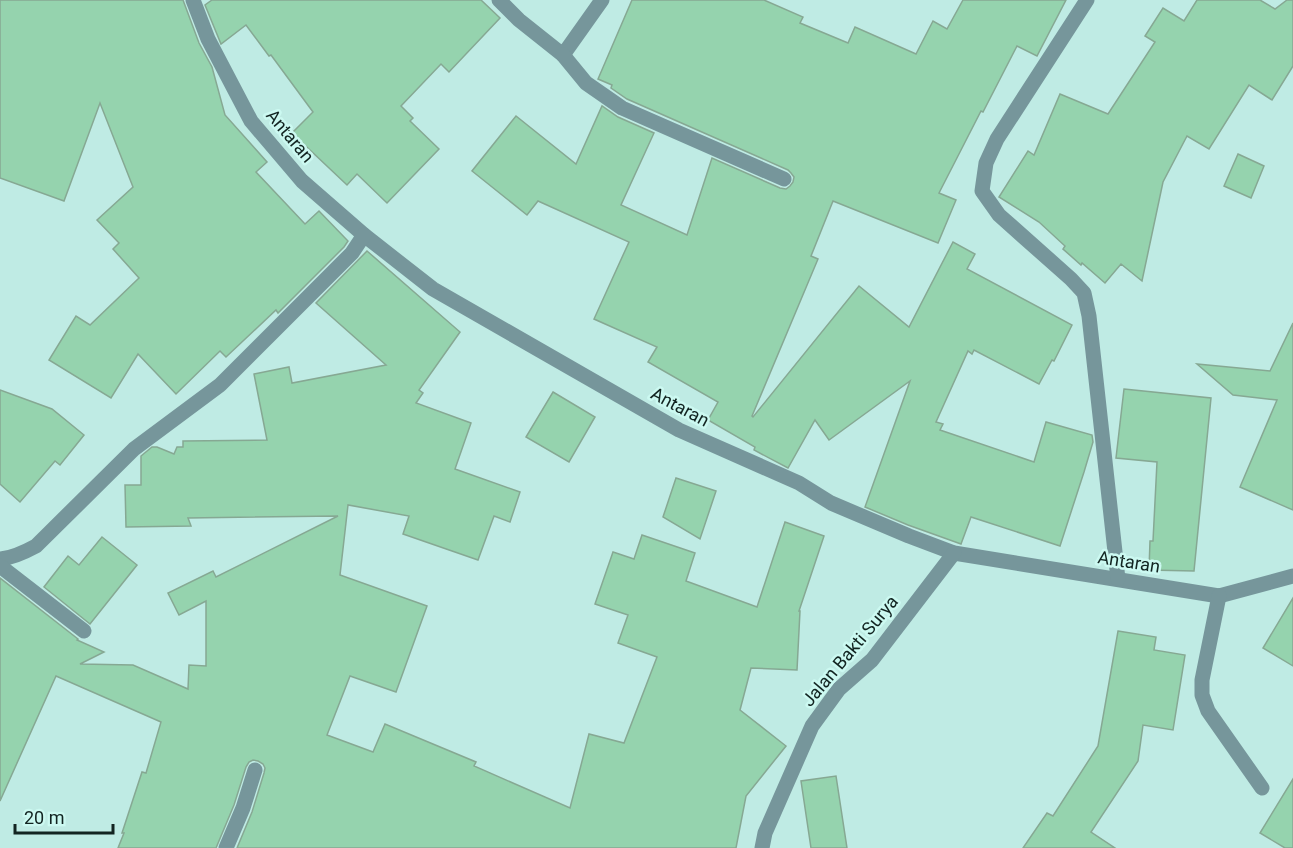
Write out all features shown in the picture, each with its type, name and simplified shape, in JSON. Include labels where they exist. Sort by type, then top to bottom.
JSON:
[{"type":"street","name":"Antaran","points":[[193,0],[208,39],[251,121],[302,181],[364,235],[434,289],[679,430],[799,483],[831,503],[954,553],[1220,596],[1293,576]]},
{"type":"street","points":[[499,0],[519,20],[563,55],[586,83],[622,108],[784,179]]},
{"type":"street","points":[[563,55],[602,0]]},
{"type":"street","points":[[1087,0],[997,138],[986,163],[982,191],[999,215],[1084,293],[1089,316],[1118,579]]},
{"type":"street","points":[[0,559],[6,559],[36,546],[134,449],[220,386],[352,253],[364,235]]},
{"type":"street","name":"Jalan Bakti Surya","points":[[762,848],[765,833],[812,726],[839,689],[872,660],[954,553]]},
{"type":"street","points":[[0,566],[84,631]]},
{"type":"street","points":[[1220,596],[1202,680],[1202,695],[1208,711],[1262,788]]},
{"type":"street","points":[[226,848],[243,808],[255,770]]},
{"type":"building","points":[[0,0],[183,0],[199,43],[212,67],[225,115],[267,162],[256,172],[305,224],[319,211],[348,241],[278,313],[276,310],[226,357],[220,351],[176,394],[138,354],[111,398],[49,360],[76,316],[90,325],[139,278],[113,249],[119,243],[97,220],[133,187],[100,103],[64,201],[0,178]]},
{"type":"building","points":[[212,0],[481,0],[500,18],[449,72],[441,64],[401,106],[413,118],[410,121],[439,149],[387,203],[357,174],[347,185],[292,133],[313,112],[246,25],[221,44],[205,5]]},
{"type":"building","points":[[632,0],[764,0],[803,17],[800,23],[848,43],[855,27],[916,54],[933,21],[947,29],[963,0],[1066,0],[1037,56],[1017,46],[983,112],[981,111],[939,193],[956,200],[938,243],[833,201],[811,256],[818,259],[752,416],[859,286],[909,327],[953,242],[975,254],[967,269],[1072,325],[1054,361],[1052,360],[1039,384],[974,350],[972,354],[968,351],[936,422],[943,424],[940,430],[1034,462],[1046,422],[1092,435],[1093,442],[1060,546],[971,517],[961,544],[865,507],[910,381],[829,440],[815,420],[788,468],[754,450],[755,447],[708,420],[718,402],[648,362],[657,347],[594,319],[629,242],[538,201],[527,215],[472,171],[516,116],[576,164],[602,106],[618,117],[654,133],[621,205],[687,235],[712,158],[780,188],[786,189],[790,186],[794,177],[788,170],[627,99],[611,88],[612,85],[598,79]]},
{"type":"building","points":[[1197,0],[1260,0],[1275,9],[1287,0],[1293,0],[1293,66],[1272,100],[1249,85],[1209,149],[1187,136],[1163,182],[1142,281],[1121,264],[1105,283],[1063,249],[1065,246],[1039,222],[999,197],[1028,151],[1034,155],[1060,94],[1108,114],[1155,42],[1145,36],[1163,8],[1184,21]]},
{"type":"building","points":[[1238,154],[1264,166],[1251,198],[1224,186]]},
{"type":"building","points":[[367,251],[460,332],[419,390],[423,393],[416,403],[471,423],[455,469],[520,492],[510,522],[494,516],[478,560],[403,534],[409,516],[348,505],[340,575],[427,606],[396,692],[350,676],[327,735],[373,752],[385,724],[476,762],[474,766],[570,808],[589,734],[624,743],[657,657],[618,643],[628,615],[595,604],[613,552],[634,559],[642,535],[695,553],[686,581],[757,607],[785,522],[824,536],[799,611],[797,670],[751,668],[740,710],[786,746],[746,796],[736,848],[237,848],[252,812],[265,768],[263,764],[253,760],[246,767],[234,805],[216,848],[118,848],[142,772],[146,773],[161,722],[56,676],[0,801],[0,578],[77,640],[104,652],[80,664],[133,665],[188,689],[189,665],[206,666],[206,601],[179,615],[168,593],[213,571],[216,577],[338,516],[188,518],[191,526],[126,527],[125,485],[141,485],[141,456],[152,447],[174,454],[177,447],[183,447],[183,441],[267,440],[254,374],[289,367],[292,383],[386,365],[316,303]]},
{"type":"building","points":[[1293,323],[1293,510],[1240,487],[1277,400],[1233,395],[1197,364],[1270,371]]},
{"type":"building","points":[[1124,389],[1211,398],[1194,571],[1149,570],[1150,541],[1153,541],[1157,462],[1116,458]]},
{"type":"building","points":[[0,390],[52,409],[84,435],[60,465],[55,461],[20,502],[0,484]]},
{"type":"building","points":[[553,392],[595,417],[569,462],[526,437]]},
{"type":"building","points":[[676,478],[716,491],[700,539],[663,517]]},
{"type":"building","points":[[102,537],[137,565],[90,624],[44,587],[68,556],[79,565]]},
{"type":"building","points":[[1293,598],[1293,666],[1263,648]]},
{"type":"building","points":[[1118,631],[1156,637],[1154,650],[1185,655],[1173,730],[1143,725],[1138,761],[1091,832],[1115,848],[1023,848],[1047,813],[1053,816],[1098,746]]},
{"type":"building","points":[[836,776],[847,848],[811,848],[801,781]]},
{"type":"building","points":[[1293,779],[1293,848],[1285,848],[1260,833]]}]
